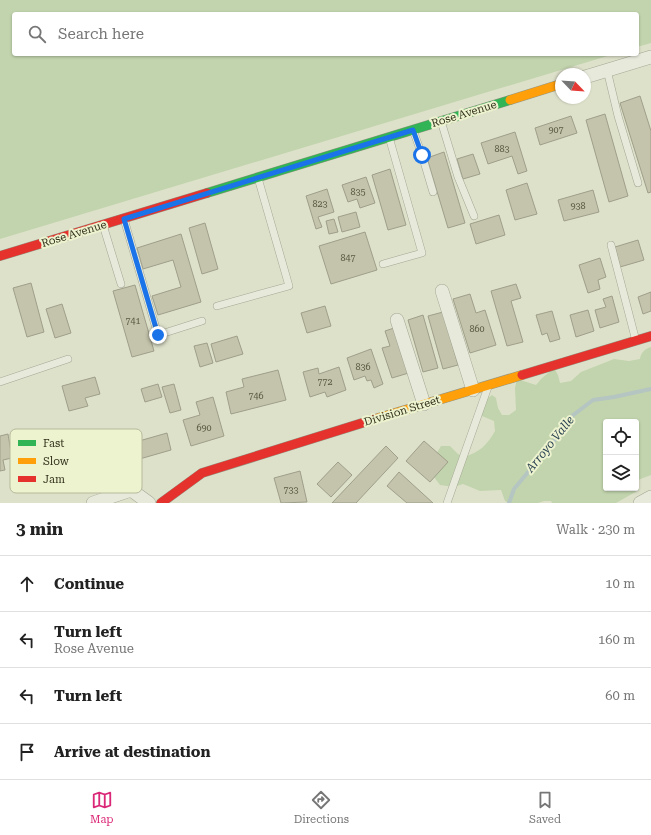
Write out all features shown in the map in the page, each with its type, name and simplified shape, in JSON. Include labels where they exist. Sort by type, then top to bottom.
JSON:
[{"type":"street","points":[[591,75],[651,57]]},
{"type":"street","name":"Rose Avenue","points":[[0,256],[555,86]]},
{"type":"street","points":[[442,291],[474,390]]},
{"type":"street","points":[[397,320],[424,404]]},
{"type":"street","name":"Division Street","points":[[160,503],[202,473],[276,449],[651,336]]},
{"type":"street","points":[[93,503],[122,493]]},
{"type":"street","points":[[135,493],[149,503]]},
{"type":"street","points":[[640,503],[651,497]]},
{"type":"lane","points":[[607,70],[618,116],[638,183]]},
{"type":"lane","points":[[441,121],[458,178],[474,216]]},
{"type":"lane","points":[[413,130],[433,192]]},
{"type":"lane","points":[[383,264],[422,253],[389,137]]},
{"type":"lane","points":[[218,306],[289,286],[258,178]]},
{"type":"lane","points":[[124,219],[158,335],[202,322]]},
{"type":"lane","points":[[103,225],[121,284]]},
{"type":"lane","points":[[610,245],[636,341]]},
{"type":"lane","points":[[0,382],[68,359]]},
{"type":"lane","points":[[447,503],[488,385]]},
{"type":"green space","points":[[0,0],[651,0],[651,43],[639,46],[639,12],[12,12],[12,56],[607,56],[568,68],[555,68],[555,72],[0,239]]},
{"type":"green space","points":[[651,347],[651,475],[639,480],[639,419],[603,419],[603,491],[637,491],[616,503],[552,503],[551,501],[544,501],[538,503],[509,503],[505,501],[501,490],[480,491],[463,484],[454,487],[440,485],[432,474],[432,462],[441,446],[450,446],[458,454],[464,457],[474,453],[486,444],[495,431],[494,421],[482,416],[482,405],[486,399],[492,395],[496,398],[498,408],[502,415],[509,415],[516,410],[515,388],[517,379],[536,385],[554,368],[560,383],[571,381],[581,372],[614,359],[629,361],[640,359],[645,350]]},
{"type":"building","points":[[640,96],[651,131],[651,192],[648,193],[620,103]]},
{"type":"building","points":[[605,114],[628,196],[609,202],[586,120]]},
{"type":"building","points":[[571,116],[577,133],[540,145],[535,128]]},
{"type":"building","points":[[515,132],[527,171],[518,174],[512,156],[488,164],[481,143]]},
{"type":"building","points":[[444,152],[465,223],[448,228],[427,158]]},
{"type":"building","points":[[473,154],[480,174],[463,179],[457,159]]},
{"type":"building","points":[[390,169],[406,225],[388,230],[372,175]]},
{"type":"building","points":[[366,177],[375,203],[360,208],[357,199],[348,202],[342,185]]},
{"type":"building","points":[[527,183],[537,214],[515,220],[506,190]]},
{"type":"building","points":[[327,189],[334,212],[318,217],[322,227],[316,229],[306,196]]},
{"type":"building","points":[[593,190],[599,212],[564,221],[558,200]]},
{"type":"building","points":[[356,212],[360,227],[342,232],[338,217]]},
{"type":"building","points":[[499,215],[505,235],[476,244],[470,224]]},
{"type":"building","points":[[334,219],[338,232],[329,234],[326,221]]},
{"type":"building","points":[[205,223],[218,269],[202,274],[189,228]]},
{"type":"building","points":[[365,232],[377,270],[331,284],[319,246]]},
{"type":"building","points":[[181,234],[201,302],[158,315],[152,296],[181,287],[173,260],[143,269],[137,248]]},
{"type":"building","points":[[638,240],[644,260],[620,267],[615,247]]},
{"type":"building","points":[[600,258],[606,277],[598,280],[600,289],[588,293],[579,265]]},
{"type":"building","points":[[31,283],[44,332],[27,337],[13,288]]},
{"type":"building","points":[[516,284],[521,298],[511,301],[523,342],[507,346],[491,291]]},
{"type":"building","points":[[135,285],[154,351],[132,357],[113,291]]},
{"type":"building","points":[[651,292],[651,311],[643,314],[638,297]]},
{"type":"building","points":[[470,294],[476,313],[485,310],[496,345],[470,353],[453,299]]},
{"type":"building","points":[[612,296],[619,322],[600,328],[595,310],[606,307],[603,299]]},
{"type":"building","points":[[62,304],[71,333],[55,338],[46,309]]},
{"type":"building","points":[[325,306],[331,326],[307,333],[301,313]]},
{"type":"building","points":[[588,310],[594,331],[576,337],[570,315]]},
{"type":"building","points":[[552,311],[560,339],[550,342],[547,333],[542,335],[536,315]]},
{"type":"building","points":[[443,312],[458,365],[443,369],[428,316]]},
{"type":"building","points":[[423,315],[438,368],[423,372],[408,320]]},
{"type":"building","points":[[397,327],[412,372],[392,378],[382,348],[390,346],[385,331]]},
{"type":"building","points":[[237,336],[243,354],[216,362],[211,344]]},
{"type":"building","points":[[207,343],[213,363],[200,367],[194,346]]},
{"type":"building","points":[[371,349],[383,384],[374,388],[371,380],[367,381],[365,376],[354,380],[347,358]]},
{"type":"building","points":[[339,367],[346,390],[327,397],[325,392],[310,397],[303,372],[318,368],[319,374]]},
{"type":"building","points":[[278,370],[286,400],[231,414],[226,392],[244,387],[242,379]]},
{"type":"building","points":[[95,377],[100,394],[85,398],[88,406],[69,411],[62,386]]},
{"type":"building","points":[[158,384],[162,397],[145,402],[141,389]]},
{"type":"building","points":[[174,384],[181,410],[170,413],[162,387]]},
{"type":"building","points":[[213,397],[224,436],[191,446],[183,420],[200,415],[196,402]]},
{"type":"building","points":[[167,433],[171,450],[142,458],[142,440]]},
{"type":"building","points":[[8,434],[10,458],[3,460],[5,470],[0,471],[0,436]]},
{"type":"building","points":[[424,441],[448,462],[430,482],[406,461]]},
{"type":"building","points":[[386,446],[398,458],[356,503],[332,503]]},
{"type":"building","points":[[338,462],[352,475],[331,497],[317,484]]},
{"type":"building","points":[[300,471],[307,502],[281,503],[274,478]]},
{"type":"building","points":[[399,472],[433,503],[407,503],[387,486]]},
{"type":"waterway","name":"Arroyo Valle","points":[[509,503],[514,489],[559,435],[572,416],[593,400],[651,389]]},
{"type":"traffic: fast","points":[[207,193],[510,100]]},
{"type":"traffic: slow","points":[[510,100],[555,86]]},
{"type":"traffic: slow","points":[[375,419],[522,375]]},
{"type":"traffic: jam","points":[[0,256],[207,193]]},
{"type":"traffic: jam","points":[[522,375],[651,336]]},
{"type":"traffic: jam","points":[[161,503],[202,473],[375,419]]},
{"type":"route","points":[[158,335],[124,219],[413,130],[422,155]]}]
